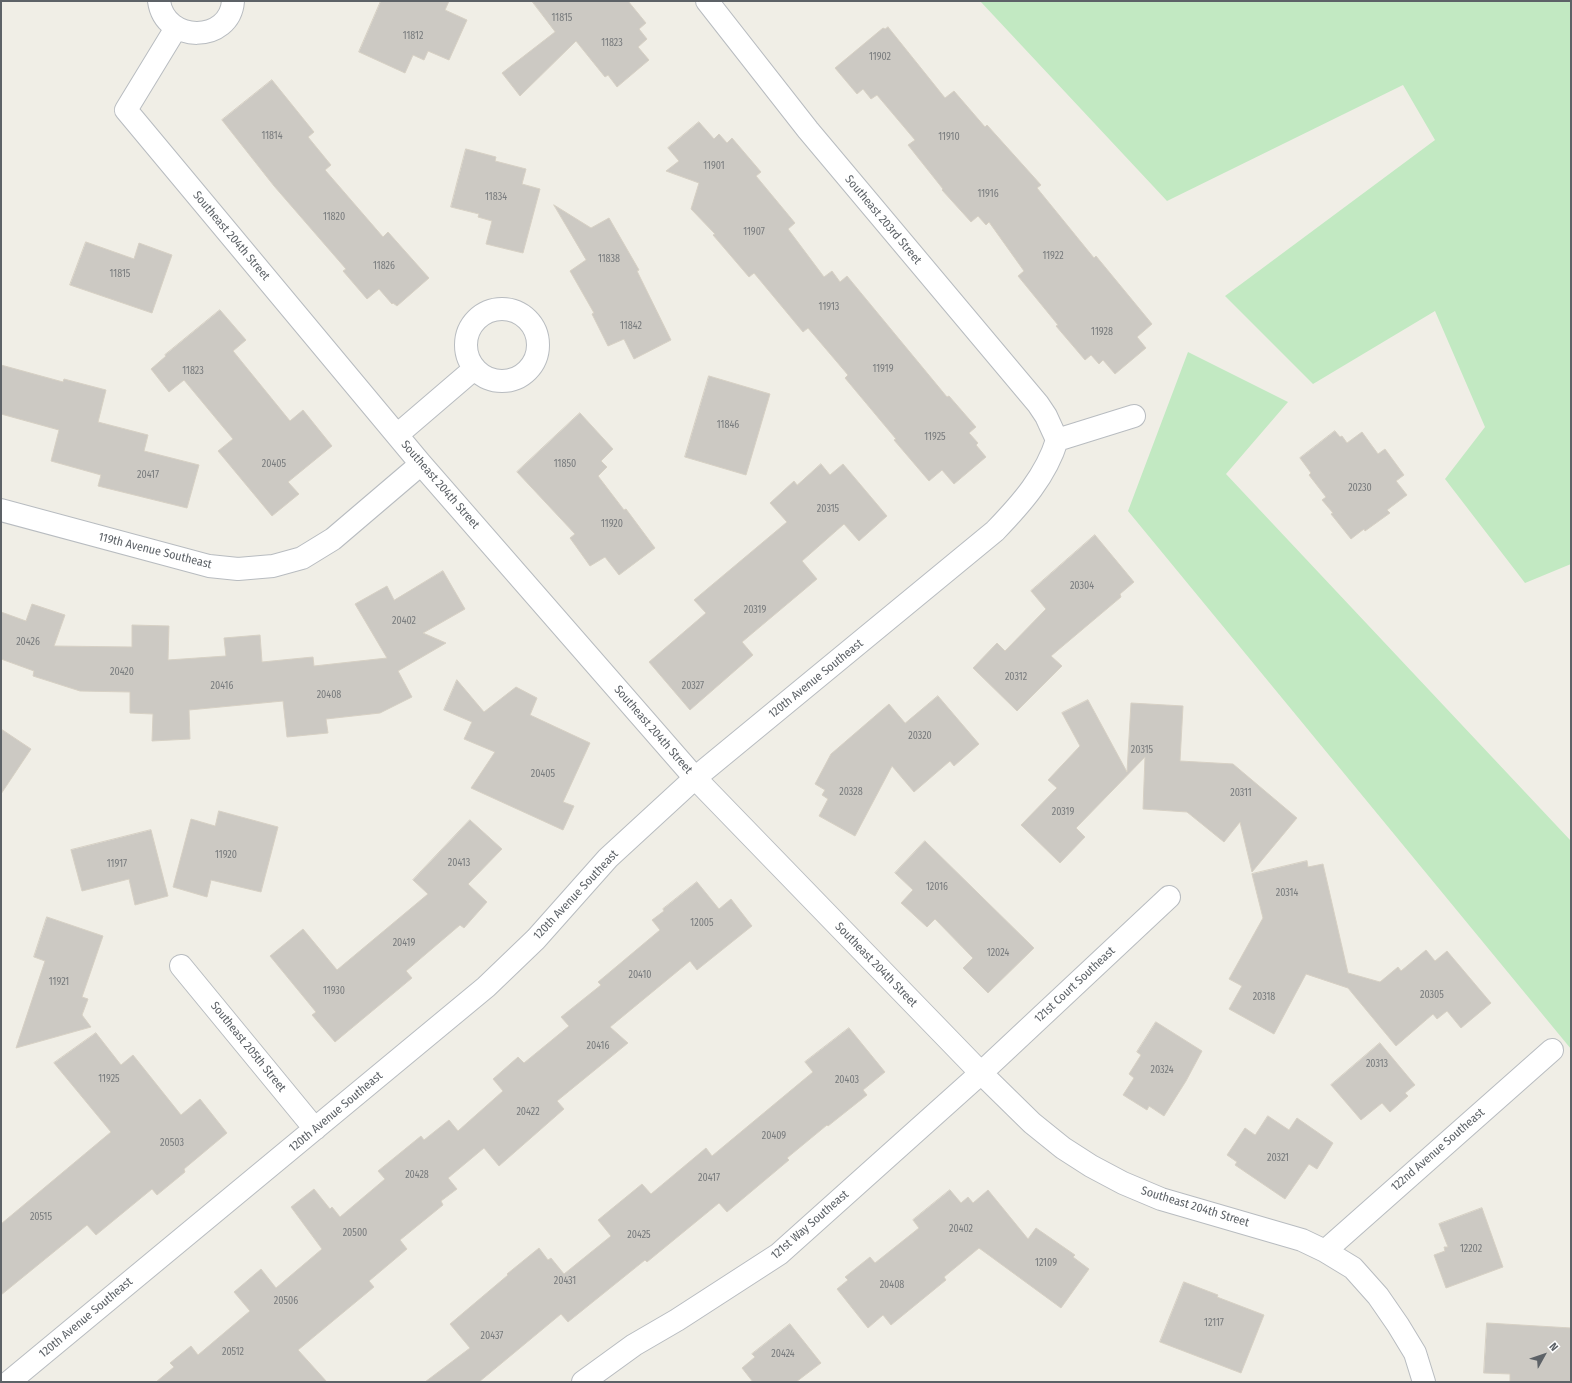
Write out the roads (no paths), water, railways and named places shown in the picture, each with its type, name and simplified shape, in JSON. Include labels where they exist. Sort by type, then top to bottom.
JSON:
[{"type":"street","points":[[159,1],[160,8],[166,19],[176,28],[187,33],[199,34],[210,31],[221,25],[228,16],[233,1]]},
{"type":"street","name":"Southeast 203rd Street","points":[[707,1],[808,130],[1038,404],[1058,440]]},
{"type":"street","name":"Southeast 204th Street","points":[[176,28],[126,110],[421,464],[695,778],[981,1073],[1032,1123],[1063,1148],[1091,1166],[1123,1183],[1161,1199],[1302,1240],[1325,1251],[1353,1268],[1378,1296],[1398,1325],[1414,1353],[1424,1382]]},
{"type":"street","name":"Southeast 204th Street","points":[[397,435],[474,369]]},
{"type":"street","points":[[1058,440],[1134,416]]},
{"type":"street","name":"120th Avenue Southeast","points":[[9,1382],[486,987],[536,939],[608,858],[695,778],[995,532],[1025,499],[1052,455],[1058,440]]},
{"type":"street","name":"119th Avenue Southeast","points":[[1,510],[209,566],[238,569],[273,566],[302,558],[333,539],[421,464]]},
{"type":"street","name":"121st Court Southeast","points":[[981,1073],[1169,898]]},
{"type":"street","name":"Southeast 205th Street","points":[[182,966],[315,1129]]},
{"type":"street","name":"122nd Avenue Southeast","points":[[1325,1251],[1552,1050]]},
{"type":"street","name":"121st Way Southeast","points":[[583,1382],[634,1345],[677,1320],[779,1254],[981,1073]]}]
